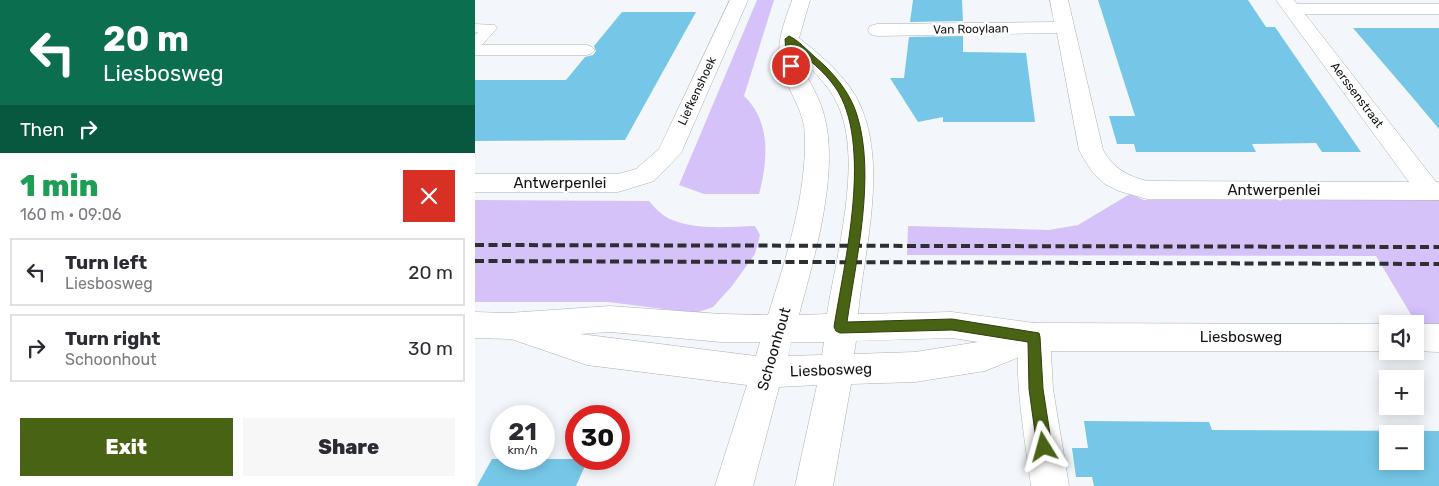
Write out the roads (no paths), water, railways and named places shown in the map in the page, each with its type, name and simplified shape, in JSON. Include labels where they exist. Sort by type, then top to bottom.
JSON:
[{"type":"street","name":"Liefkenshoek","points":[[645,175],[669,153],[739,0]]},
{"type":"street","points":[[801,0],[789,39],[821,66],[839,87],[852,113],[859,154],[860,179],[840,327],[837,370],[815,486]]},
{"type":"street","points":[[1059,0],[1065,27]]},
{"type":"street","points":[[1434,0],[1439,4]]},
{"type":"street","points":[[1288,4],[1439,9]]},
{"type":"street","name":"Aerssenstraat","points":[[1288,4],[1434,191]]},
{"type":"street","name":"Antwerpenlei","points":[[1065,27],[1091,150],[1098,164],[1111,178],[1127,185],[1147,190],[1434,191]]},
{"type":"street","name":"Van Rooylaan","points":[[877,30],[1065,27]]},
{"type":"street","name":"Schoonhout","points":[[734,486],[799,262],[815,186],[817,136],[813,113],[791,66],[789,39]]},
{"type":"street","name":"Antwerpenlei","points":[[475,183],[618,183],[645,175]]},
{"type":"street","name":"Liesbosweg","points":[[475,325],[508,326],[610,319],[721,328],[780,329],[952,324],[1034,337],[1379,338]]},
{"type":"street","name":"Liesbosweg","points":[[508,326],[587,351],[767,372],[915,367],[985,356],[1034,337]]},
{"type":"street","points":[[1034,337],[1036,389],[1050,486]]},
{"type":"street","points":[[1424,338],[1439,338]]},
{"type":"lane","points":[[475,28],[490,28],[475,44]]},
{"type":"lane","points":[[475,50],[587,50]]},
{"type":"railway","points":[[475,245],[1439,247]]},
{"type":"railway","points":[[475,261],[1439,264]]}]
